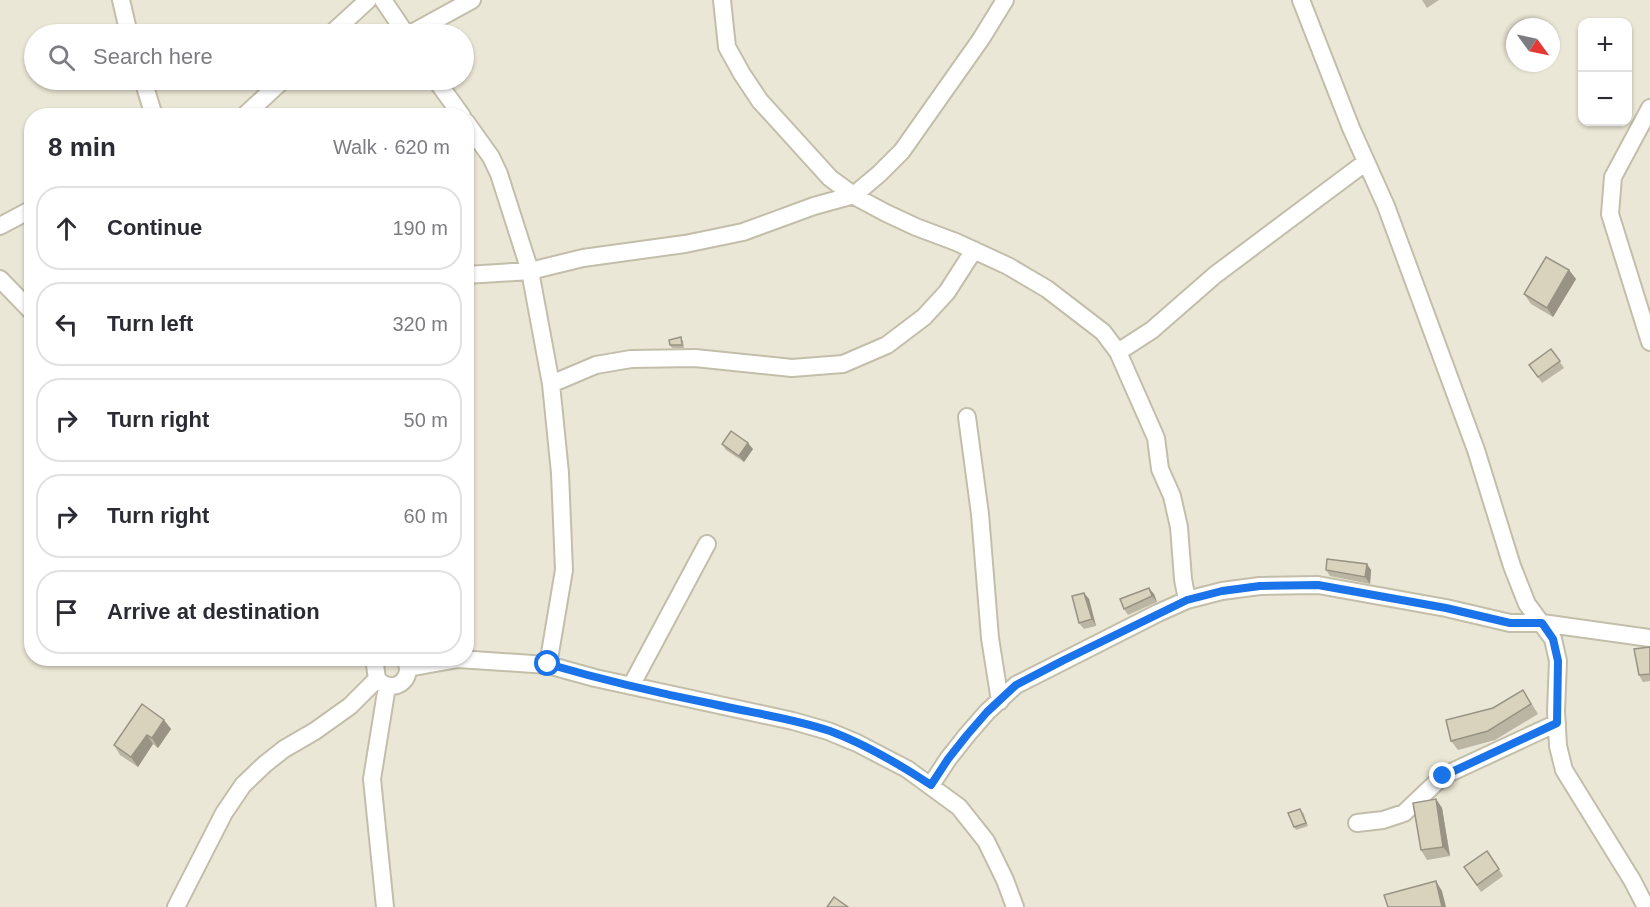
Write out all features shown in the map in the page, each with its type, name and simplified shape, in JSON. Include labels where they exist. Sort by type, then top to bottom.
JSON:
[{"type":"street","points":[[120,0],[126,24]]},
{"type":"street","points":[[342,24],[368,0]]},
{"type":"street","points":[[383,0],[401,24]]},
{"type":"street","points":[[427,24],[472,0]]},
{"type":"street","points":[[722,0],[727,47],[760,101],[830,178],[854,195],[916,226],[1008,266],[1047,289],[1103,332],[1118,352],[1156,438],[1160,470],[1172,496],[1179,528],[1187,600]]},
{"type":"street","points":[[474,274],[530,271],[584,258],[673,246],[743,232],[814,206],[854,195],[902,151],[981,39],[1005,0]]},
{"type":"street","points":[[1301,0],[1386,206],[1476,450],[1512,566],[1527,604],[1553,639],[1558,661],[1558,746],[1564,770],[1632,880],[1646,907]]},
{"type":"street","points":[[146,90],[152,108]]},
{"type":"street","points":[[253,108],[272,90]]},
{"type":"street","points":[[443,90],[456,108]]},
{"type":"street","points":[[1650,108],[1613,177],[1610,214],[1650,342]]},
{"type":"street","points":[[474,133],[491,157],[499,174],[530,271],[551,384],[560,473],[564,570],[548,664]]},
{"type":"street","points":[[1118,352],[1152,330],[1215,275],[1366,162]]},
{"type":"street","points":[[0,226],[24,213]]},
{"type":"street","points":[[551,384],[596,365],[631,359],[695,358],[792,368],[843,364],[887,345],[924,317],[946,292],[974,250]]},
{"type":"street","points":[[0,279],[24,304]]},
{"type":"street","points":[[967,417],[980,514],[990,639],[1000,701]]},
{"type":"street","points":[[631,686],[707,544]]},
{"type":"street","points":[[931,785],[967,735],[987,712],[1016,685],[1187,600],[1222,591],[1260,586],[1318,585],[1446,608],[1510,623],[1542,623],[1650,638]]},
{"type":"street","points":[[474,660],[548,664],[631,686],[794,721],[858,743],[907,769],[959,807],[986,841],[1015,907]]},
{"type":"street","points":[[375,666],[382,682],[372,779],[385,907]]},
{"type":"street","points":[[382,682],[395,686],[402,682],[407,676],[406,666]]},
{"type":"street","points":[[176,907],[224,813],[243,785],[285,749],[315,731],[382,682]]},
{"type":"street","points":[[1357,823],[1383,820],[1404,813],[1443,776],[1557,723]]},
{"type":"shaded area","points":[[0,0],[1650,0],[1650,907],[0,907]]},
{"type":"building","points":[[1546,257],[1569,270],[1547,308],[1524,294]]},
{"type":"building","points":[[681,337],[682,345],[670,345],[669,340]]},
{"type":"building","points":[[1551,349],[1560,361],[1538,377],[1529,365]]},
{"type":"building","points":[[731,431],[748,443],[739,456],[722,444]]},
{"type":"building","points":[[1327,559],[1367,564],[1365,577],[1326,570]]},
{"type":"building","points":[[1149,588],[1152,596],[1124,609],[1120,599]]},
{"type":"building","points":[[1084,593],[1092,619],[1079,623],[1072,596]]},
{"type":"building","points":[[1650,647],[1650,674],[1639,675],[1634,649]]},
{"type":"building","points":[[1523,690],[1531,704],[1488,731],[1451,741],[1446,720],[1493,708]]},
{"type":"building","points":[[142,704],[164,720],[152,738],[147,735],[131,757],[114,745]]},
{"type":"building","points":[[1436,799],[1443,847],[1421,850],[1413,803]]},
{"type":"building","points":[[1300,809],[1306,823],[1294,827],[1288,813]]},
{"type":"building","points":[[1487,851],[1499,869],[1477,885],[1464,867]]},
{"type":"building","points":[[1436,881],[1442,907],[1388,907],[1384,895]]},
{"type":"building","points":[[834,897],[848,907],[827,907]]},
{"type":"route","points":[[548,664],[595,678],[794,721],[828,731],[858,743],[907,769],[931,785],[967,735],[987,712],[1016,685],[1187,600],[1222,591],[1260,586],[1318,585],[1446,608],[1510,623],[1542,623],[1553,639],[1558,661],[1557,723],[1443,776]]}]
